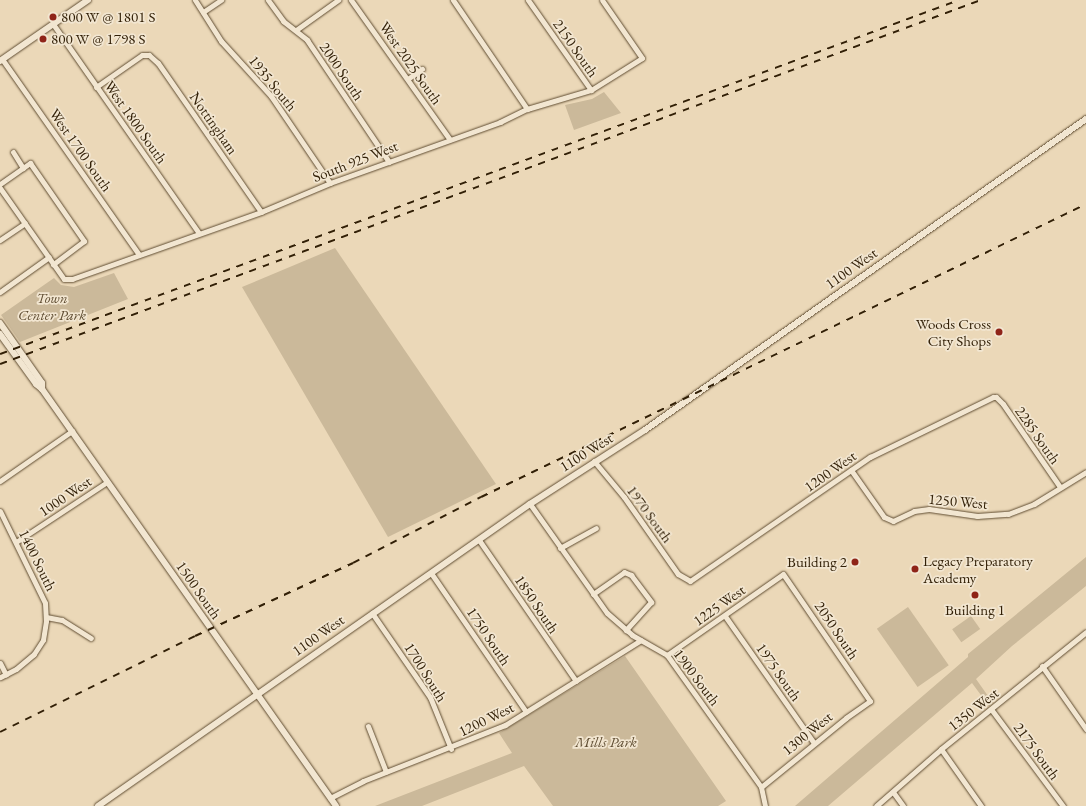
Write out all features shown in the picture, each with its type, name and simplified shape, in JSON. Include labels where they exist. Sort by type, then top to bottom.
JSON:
[{"type":"street","points":[[1,60],[88,0]]},
{"type":"street","name":"1935 South","points":[[195,0],[221,40],[271,96],[330,183]]},
{"type":"street","points":[[203,12],[221,0]]},
{"type":"street","name":"2000 South","points":[[268,0],[283,21],[307,40],[388,162]]},
{"type":"street","points":[[296,30],[338,0]]},
{"type":"street","name":"West 2025 South","points":[[351,0],[409,78],[450,140]]},
{"type":"street","points":[[453,0],[527,109]]},
{"type":"street","name":"2150 South","points":[[528,0],[591,90]]},
{"type":"street","name":"South 925 West","points":[[53,264],[64,279],[72,279],[260,212],[330,183],[450,140],[527,109],[591,90],[642,58],[602,0]]},
{"type":"street","name":"West 1800 South","points":[[54,24],[96,87],[199,233]]},
{"type":"street","name":"Nottingham","points":[[96,87],[142,55],[149,55],[158,63],[260,212]]},
{"type":"street","name":"West 1700 South","points":[[1,60],[139,255]]},
{"type":"street","points":[[409,78],[422,69]]},
{"type":"street","name":"1100 West","points":[[103,805],[372,613],[594,461],[645,430],[1086,119]]},
{"type":"street","points":[[13,152],[23,168]]},
{"type":"street","points":[[0,184],[30,163],[84,241],[53,264],[0,188]]},
{"type":"street","points":[[0,240],[25,223]]},
{"type":"street","points":[[0,292],[49,257]]},
{"type":"street","name":"1500 South","points":[[0,323],[42,383],[42,389]]},
{"type":"street","name":"1500 South","points":[[0,334],[72,431],[336,806]]},
{"type":"street","name":"1200 West","points":[[687,580],[698,577],[877,453],[996,397]]},
{"type":"street","name":"2285 South","points":[[996,397],[1060,487]]},
{"type":"street","points":[[0,481],[72,431]]},
{"type":"street","name":"1970 South","points":[[594,461],[624,497],[678,574],[687,580]]},
{"type":"street","name":"1250 West","points":[[851,470],[882,515],[890,521],[914,511],[929,509],[977,516],[1008,514],[1034,504],[1086,472]]},
{"type":"street","name":"1000 West","points":[[16,542],[107,482]]},
{"type":"street","name":"1900 South","points":[[530,504],[607,613],[626,630],[667,655],[761,787],[765,806]]},
{"type":"street","name":"1400 South","points":[[0,511],[45,603],[46,619]]},
{"type":"street","points":[[560,548],[596,528]]},
{"type":"street","name":"1850 South","points":[[479,540],[576,681]]},
{"type":"street","points":[[593,594],[626,572],[649,598],[650,605],[626,630]]},
{"type":"street","name":"1750 South","points":[[431,573],[526,712]]},
{"type":"street","name":"1225 West","points":[[667,655],[725,616],[783,574]]},
{"type":"street","name":"2050 South","points":[[783,574],[870,701]]},
{"type":"street","name":"1700 South","points":[[372,613],[430,696],[451,749]]},
{"type":"street","name":"1975 South","points":[[725,616],[814,743]]},
{"type":"street","points":[[0,677],[6,675],[34,654],[43,640],[46,619],[62,620],[91,638]]},
{"type":"street","name":"1350 West","points":[[876,806],[940,749],[1086,632]]},
{"type":"street","name":"1200 West","points":[[330,798],[386,772],[451,749],[505,725],[641,640]]},
{"type":"street","points":[[0,663],[6,675]]},
{"type":"street","points":[[1042,666],[1086,729]]},
{"type":"street","name":"1300 West","points":[[761,787],[814,743],[870,701]]},
{"type":"street","name":"2175 South","points":[[991,709],[1063,806]]},
{"type":"street","points":[[368,726],[386,772]]},
{"type":"street","points":[[940,749],[981,806]]},
{"type":"street","points":[[893,792],[903,806]]},
{"type":"green space","points":[[604,92],[621,113],[574,130],[565,105],[592,99]]},
{"type":"green space","points":[[335,248],[496,484],[388,537],[242,287]]},
{"type":"green space","name":"Town Center Park","points":[[114,273],[128,299],[20,342],[1,315],[54,278],[61,285],[74,287]]},
{"type":"green space","points":[[1086,557],[1086,586],[1012,646],[976,679],[993,703],[989,706],[972,683],[828,806],[795,806],[968,657],[968,654]]},
{"type":"green space","points":[[908,607],[949,665],[918,687],[877,629]]},
{"type":"green space","points":[[971,616],[980,629],[961,642],[952,629]]},
{"type":"green space","name":"Mills Park","points":[[625,656],[726,801],[718,806],[553,806],[524,766],[422,806],[375,806],[512,753],[499,733]]},
{"type":"railway","points":[[0,354],[959,0]]},
{"type":"railway","points":[[0,364],[981,0]]},
{"type":"railway","points":[[0,732],[195,636],[353,563],[481,497],[1086,204]]},
{"type":"place","name":"800 W @ 1801 S","points":[[53,17]]},
{"type":"place","name":"800 W @ 1798 S","points":[[43,39]]},
{"type":"place","name":"Woods Cross City Shops","points":[[999,332]]},
{"type":"place","name":"Building 2","points":[[855,562]]},
{"type":"place","name":"Legacy Preparatory Academy","points":[[915,569]]},
{"type":"place","name":"Building 1","points":[[975,595]]}]
